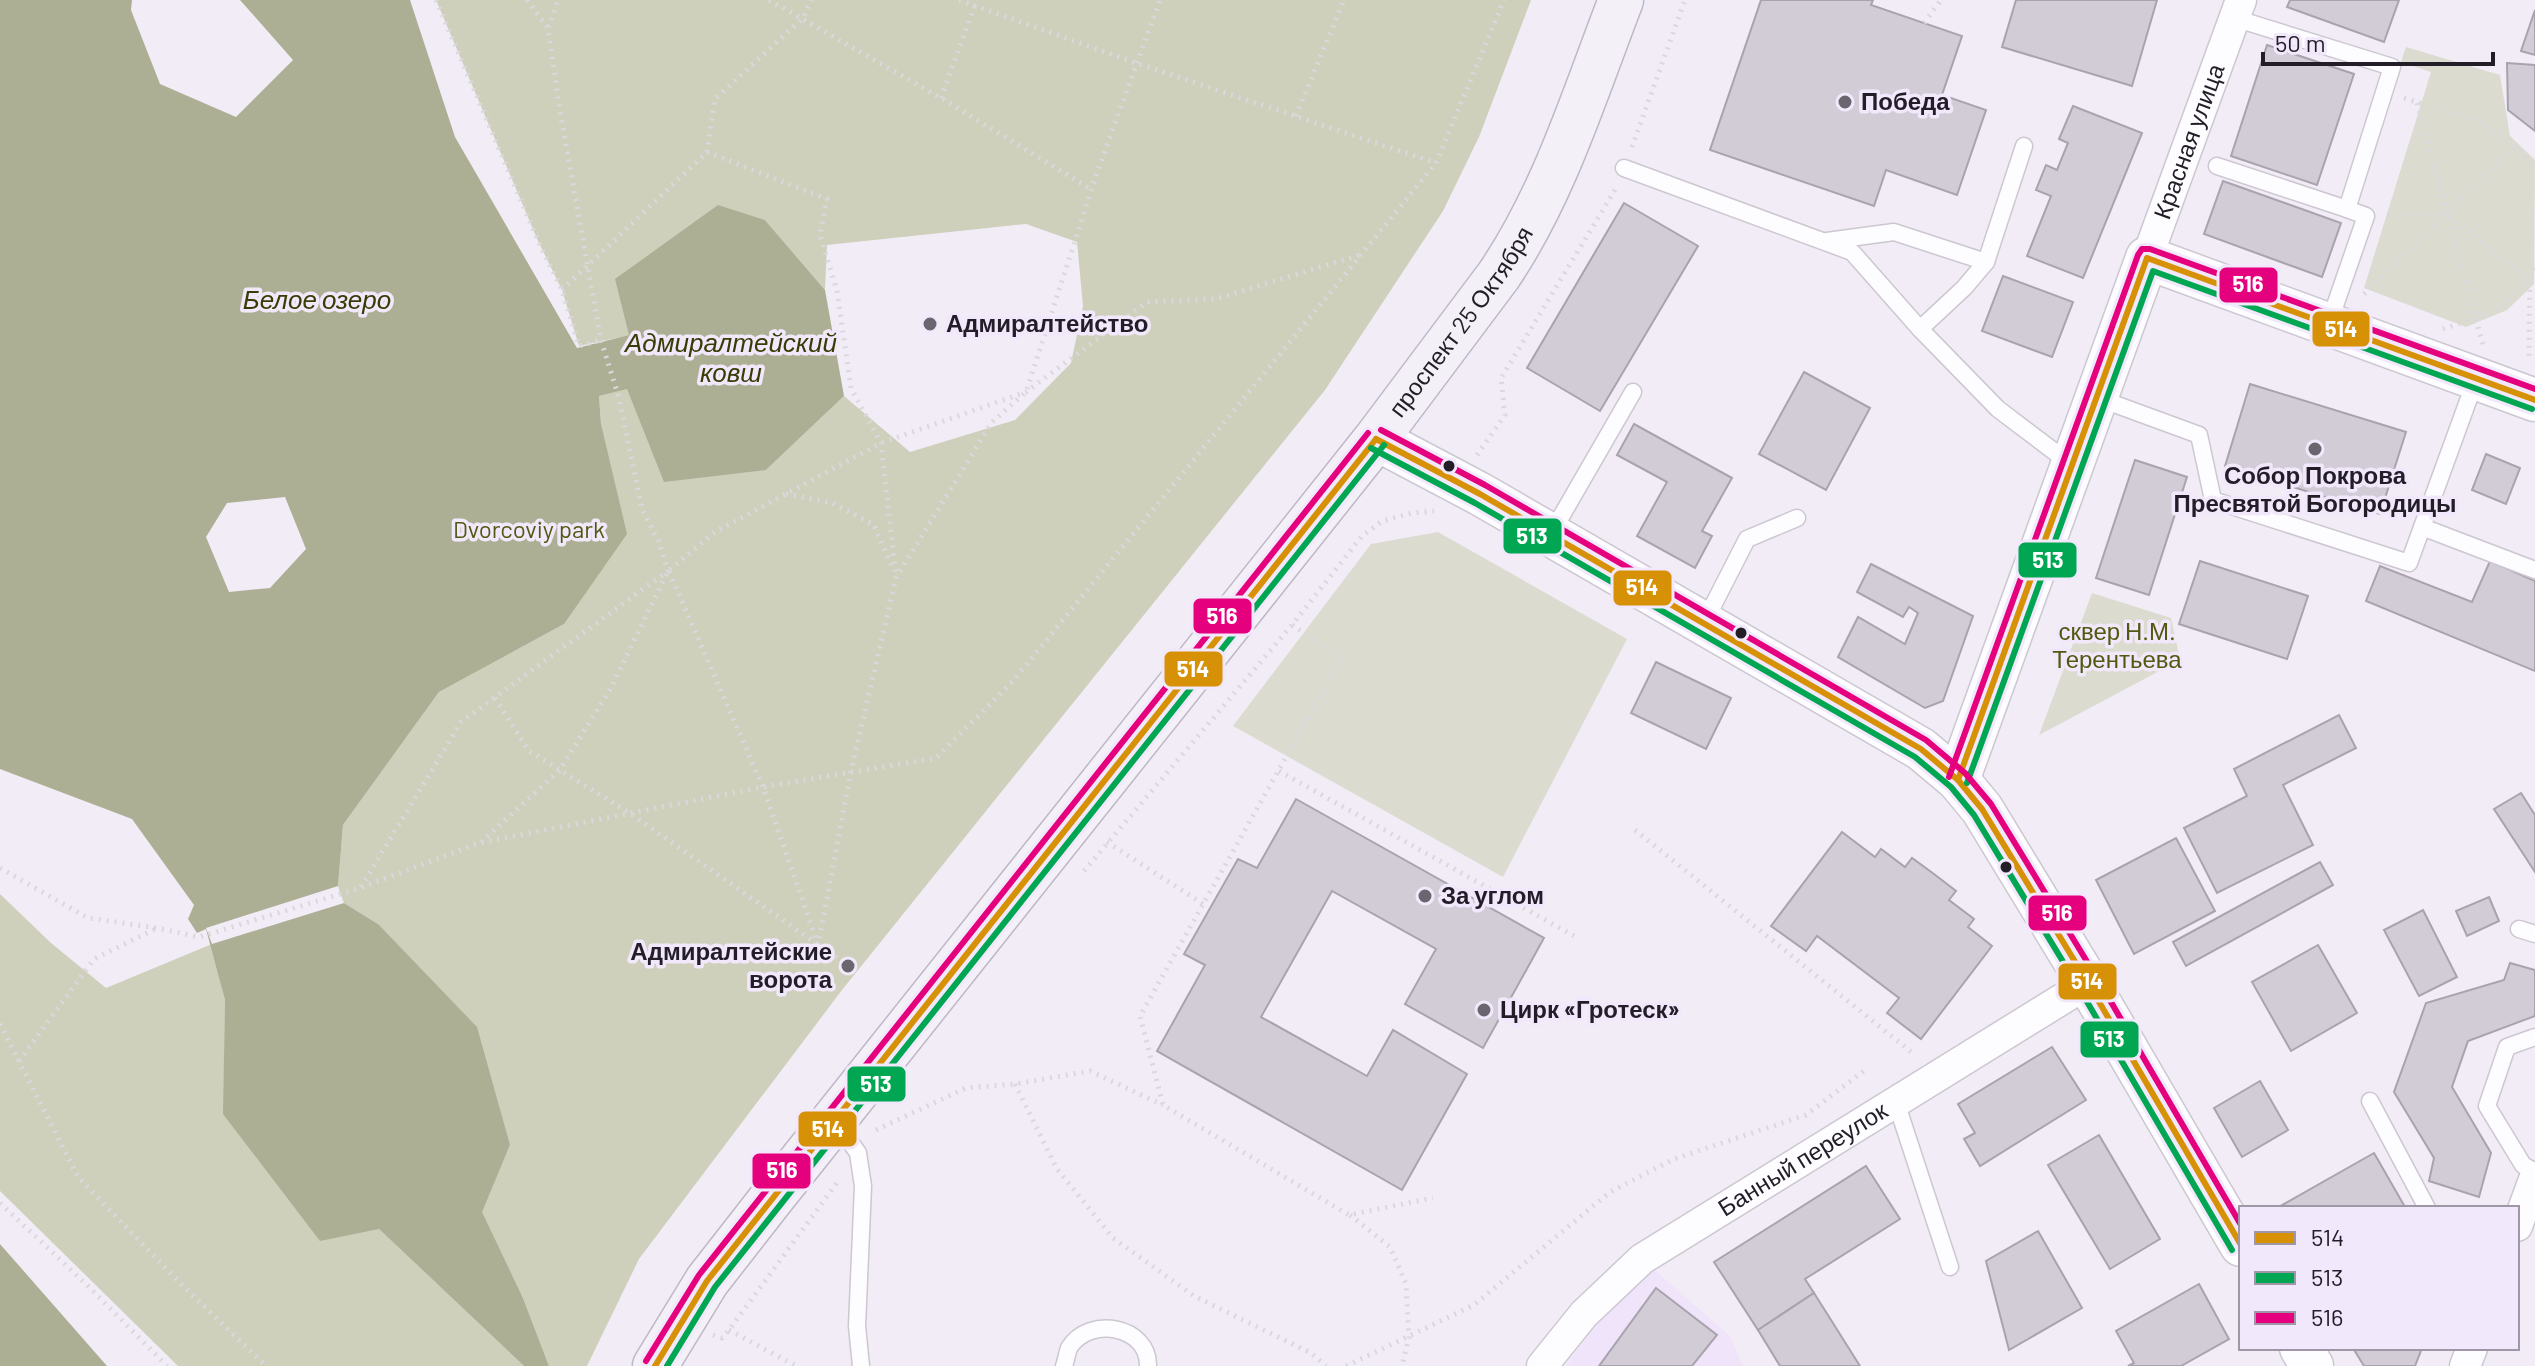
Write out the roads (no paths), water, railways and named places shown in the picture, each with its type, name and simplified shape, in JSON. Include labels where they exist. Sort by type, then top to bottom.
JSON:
[{"type":"main road","name":"проспект 25 Октября","points":[[677,1347],[707,1281],[1376,439],[1516,249],[1560,158],[1621,0]]},
{"type":"main road","points":[[2147,258],[2342,313],[2532,382]]},
{"type":"main road","name":"Красная улица","points":[[1958,780],[2147,258]]},
{"type":"main road","points":[[1376,439],[1550,535],[1921,749],[1958,780],[1982,809],[2088,983],[2239,1242]]},
{"type":"street","name":"Красная улица","points":[[2147,258],[2238,9]]},
{"type":"street","name":"Банный переулок","points":[[1542,1366],[1584,1314],[1642,1259],[2088,983]]},
{"type":"street","points":[[2519,1220],[2535,1174]]},
{"type":"lane","points":[[2238,9],[2392,67],[2347,209]]},
{"type":"lane","points":[[1920,329],[1964,288],[1986,262],[2024,146]]},
{"type":"lane","points":[[2217,166],[2366,216],[2342,313]]},
{"type":"lane","points":[[1624,168],[1852,252],[1920,329],[1998,409],[2072,465]]},
{"type":"lane","points":[[1826,241],[1894,232],[1986,262]]},
{"type":"lane","points":[[2097,397],[2199,435],[2213,500],[2409,563],[2480,364]]},
{"type":"lane","points":[[1550,535],[1633,392]]},
{"type":"lane","points":[[1703,624],[1747,539],[1797,518]]},
{"type":"lane","points":[[2422,527],[2535,570]]},
{"type":"lane","points":[[2535,1037],[2507,1047],[2487,1106],[2523,1165],[2535,1174]]},
{"type":"lane","points":[[2370,1101],[2426,1206]]},
{"type":"lane","points":[[1896,1102],[1950,1267]]},
{"type":"lane","points":[[834,1118],[858,1153],[863,1186],[857,1326],[861,1366]]},
{"type":"lane","points":[[1064,1366],[1070,1347],[1088,1331],[1113,1327],[1135,1338],[1148,1358],[1148,1366]]},
{"type":"water","name":"Белое озеро","points":[[0,0],[132,0],[131,10],[160,84],[236,117],[293,60],[240,0],[410,0],[455,137],[577,348],[629,335],[615,279],[718,205],[765,220],[825,290],[844,396],[766,470],[664,482],[627,389],[599,396],[601,424],[627,534],[564,624],[439,692],[343,825],[338,886],[344,903],[378,924],[477,1027],[510,1145],[482,1212],[523,1298],[549,1366],[524,1366],[379,1229],[320,1241],[223,1114],[225,1000],[206,929],[197,933],[188,919],[194,905],[132,819],[0,769]],"holes":[[[285,497],[306,549],[270,588],[229,592],[206,537],[227,503]]]},
{"type":"water","points":[[0,1244],[107,1366],[0,1366]]},
{"type":"place","name":"Победа","points":[[1845,102]]},
{"type":"place","name":"Адмиралтейство","points":[[930,324]]},
{"type":"place","name":"Собор Покрова Пресвятой Богородицы","points":[[2315,449]]},
{"type":"place","name":"За углом","points":[[1425,896]]},
{"type":"place","name":"Адмиралтейские ворота","points":[[848,966]]},
{"type":"place","name":"Цирк «Гротеск»","points":[[1484,1010]]},
{"type":"water label","name":"Адмиралтейский ковш","points":[[731,358]]},
{"type":"park label","name":"Dvorcoviy park","points":[[529,530]]},
{"type":"park label","name":"сквер Н.М. Терентьева","points":[[2117,646]]}]
